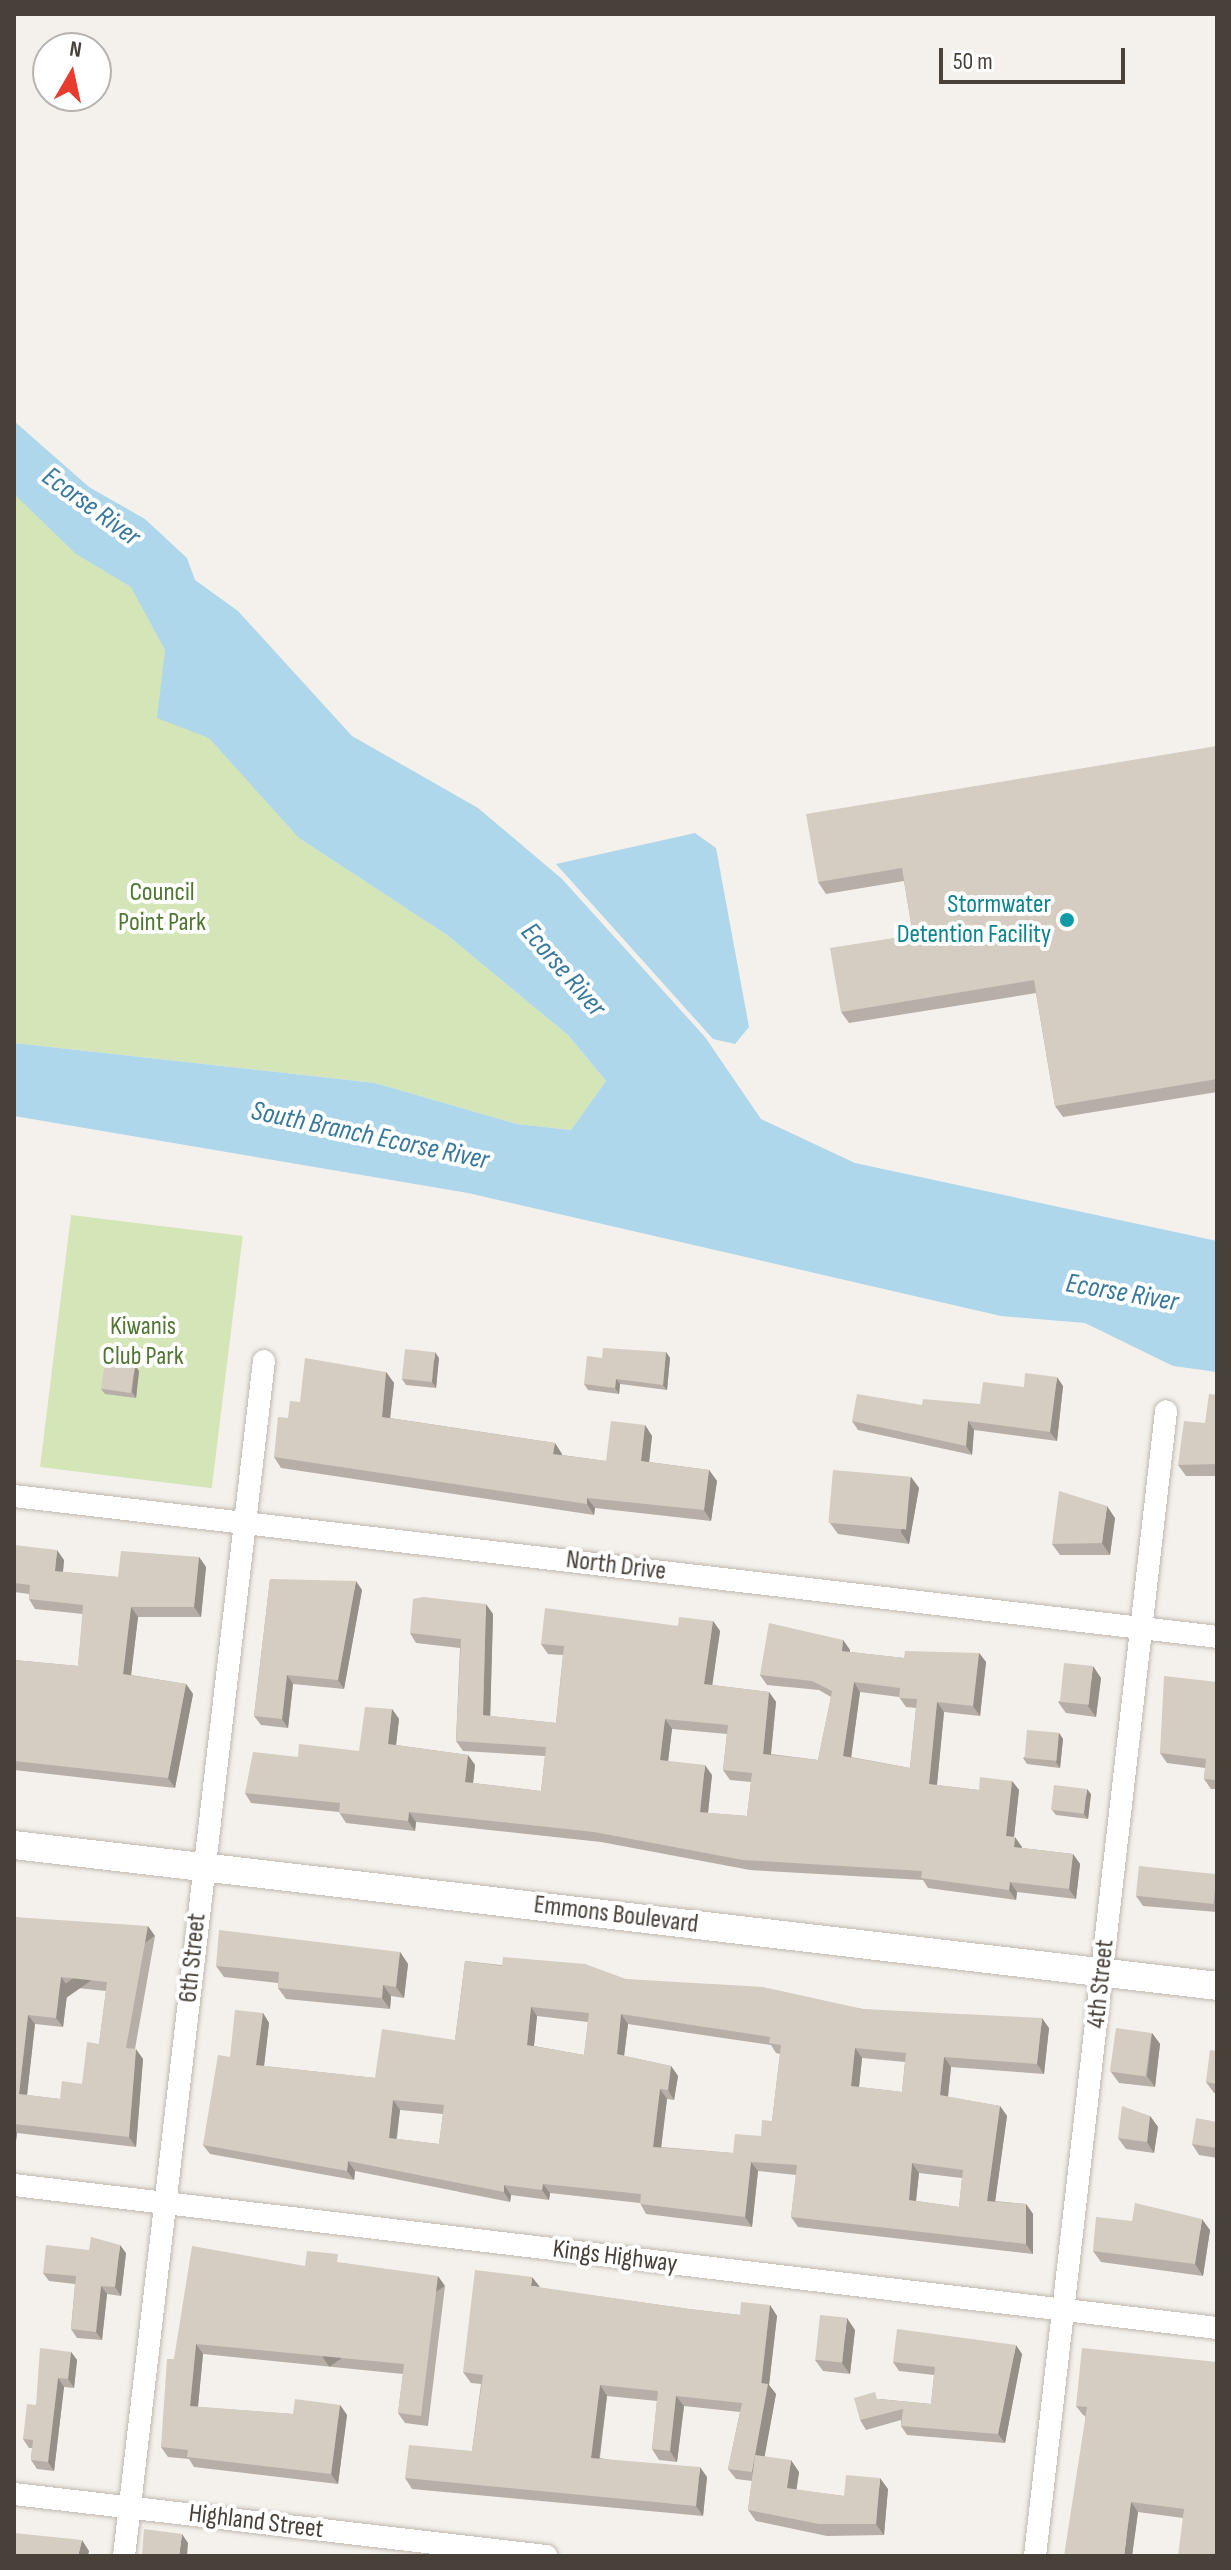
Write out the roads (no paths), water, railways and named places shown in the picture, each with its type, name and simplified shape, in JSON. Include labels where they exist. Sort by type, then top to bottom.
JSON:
[{"type":"street","name":"6th Street","points":[[124,2556],[202,1867],[264,1361]]},
{"type":"street","name":"4th Street","points":[[1035,2556],[1166,1411]]},
{"type":"street","name":"North Drive","points":[[14,1496],[1217,1637]]},
{"type":"street","name":"Emmons Boulevard","points":[[14,1845],[1217,1986]]},
{"type":"street","name":"Kings Highway","points":[[14,2185],[1217,2328]]},
{"type":"street","name":"Highland Street","points":[[14,2494],[546,2556]]},
{"type":"water","points":[[14,421],[89,487],[145,519],[187,558],[195,580],[238,611],[352,736],[478,808],[562,879],[705,1037],[761,1119],[855,1163],[1217,1241],[1217,1372],[1173,1366],[1085,1323],[1001,1316],[468,1193],[14,1116],[14,1043],[375,1083],[517,1124],[571,1130],[606,1081],[568,1035],[447,935],[299,838],[209,738],[157,718],[165,650],[131,587],[76,554],[14,494]]},
{"type":"water","points":[[695,833],[716,848],[749,1027],[735,1044],[713,1039],[556,864]]},
{"type":"place","name":"Stormwater Detention Facility","points":[[1067,920]]},
{"type":"water label","name":"Ecorse River","points":[[91,507]]},
{"type":"water label","name":"Ecorse River","points":[[563,970]]},
{"type":"water label","name":"South Branch Ecorse River","points":[[370,1136]]},
{"type":"water label","name":"Ecorse River","points":[[1122,1293]]},
{"type":"park label","name":"Council Point Park","points":[[162,908]]},
{"type":"park label","name":"Kiwanis Club Park","points":[[143,1342]]}]
